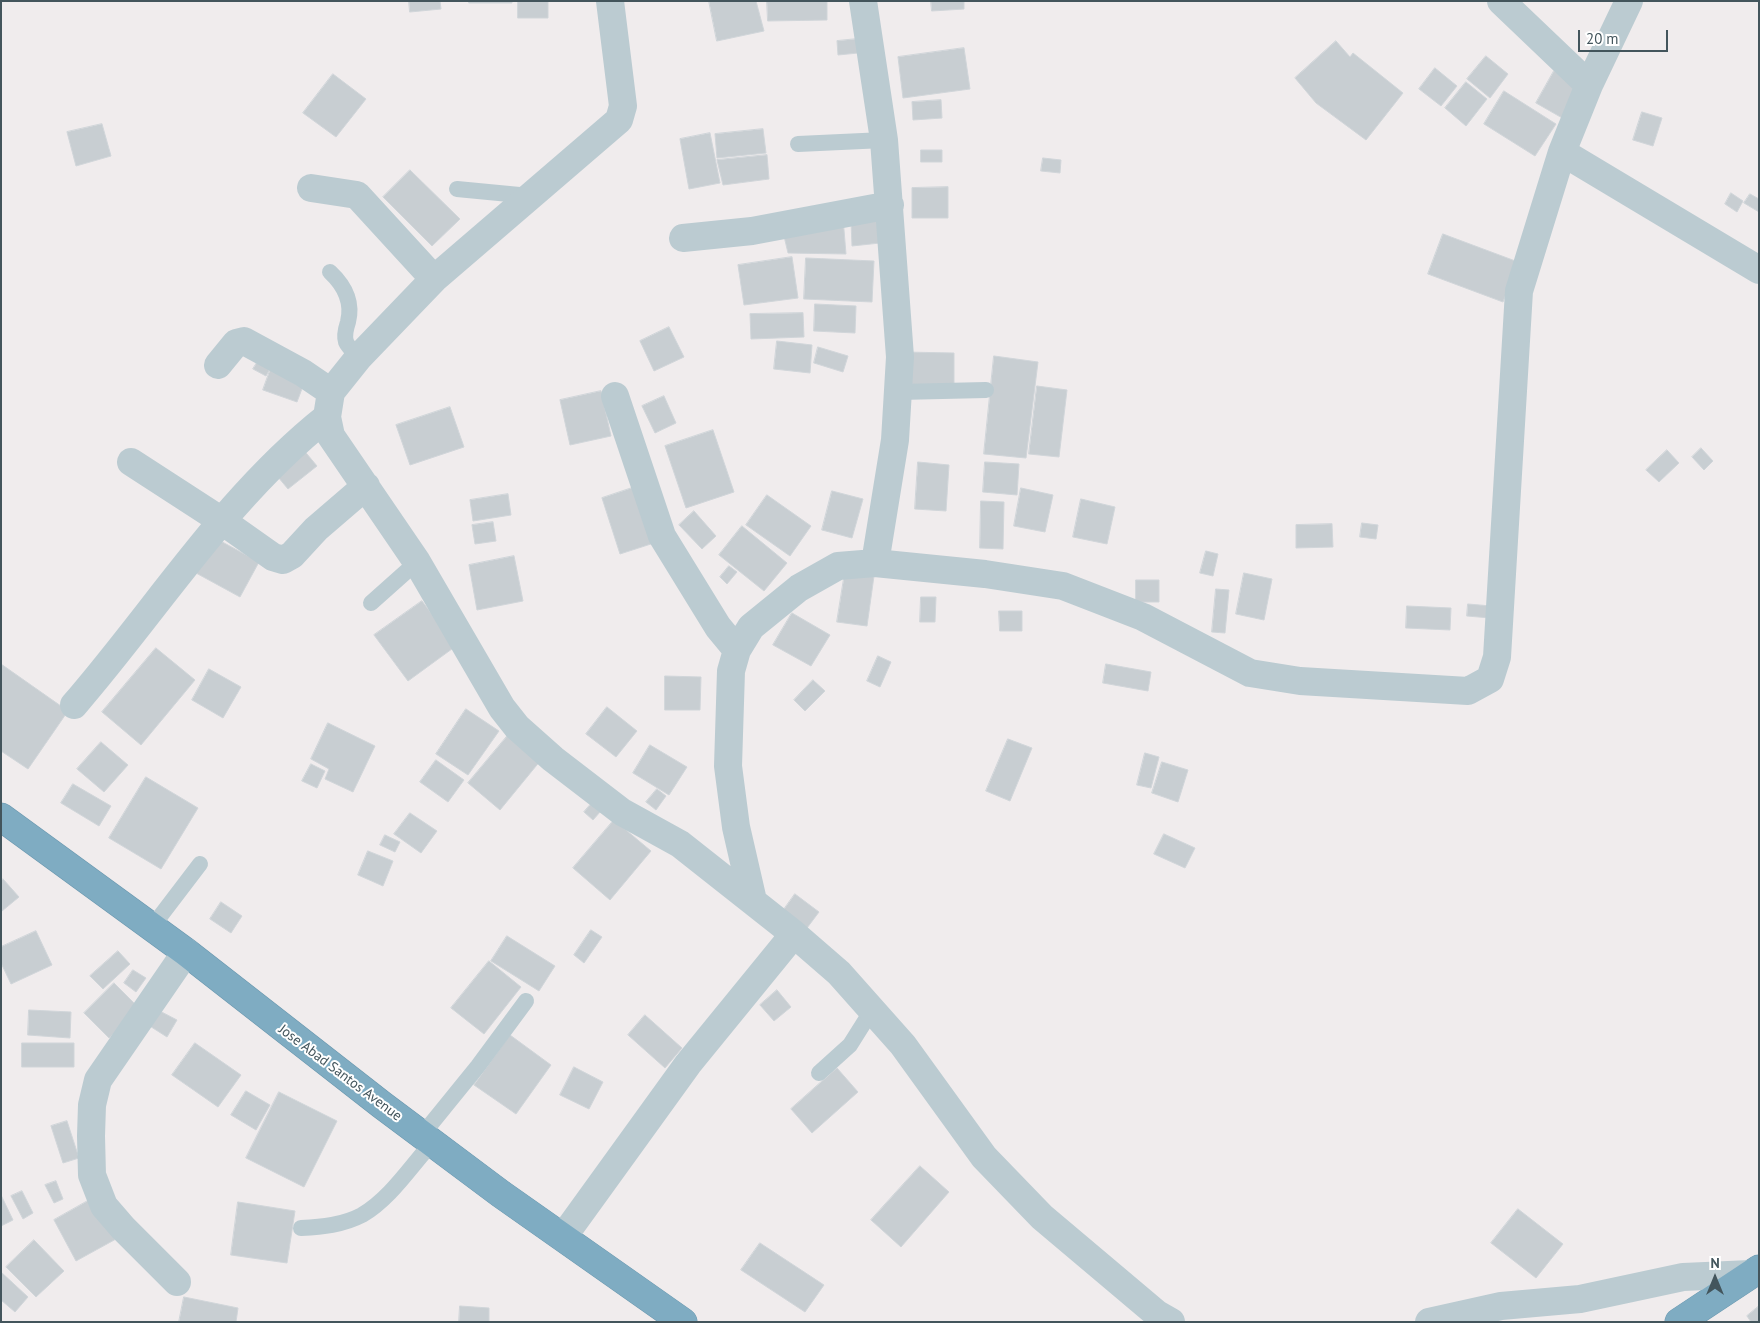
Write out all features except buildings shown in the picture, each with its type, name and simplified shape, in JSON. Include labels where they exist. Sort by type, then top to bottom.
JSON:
[{"type":"highway","name":"Jose Abad Santos Avenue","points":[[1,817],[186,952],[501,1194],[683,1322]]},
{"type":"highway","points":[[1679,1322],[1755,1271]]},
{"type":"street","points":[[74,705],[222,521],[329,404],[359,357],[434,279],[619,120],[623,106],[622,87],[610,1]]},
{"type":"street","points":[[863,1],[884,140],[900,357],[899,392],[887,498],[875,563]]},
{"type":"street","points":[[1501,1],[1589,85]]},
{"type":"street","points":[[754,901],[736,827],[728,766],[731,671],[737,650],[751,627],[799,588],[838,566],[875,563],[985,574],[1064,586],[1143,617],[1250,673],[1300,681],[1468,691],[1490,679],[1497,658],[1519,291],[1562,152],[1589,85],[1629,1]]},
{"type":"street","points":[[1562,152],[1759,270]]},
{"type":"street","points":[[312,188],[357,195],[434,279]]},
{"type":"street","points":[[683,238],[752,231],[890,204]]},
{"type":"street","points":[[218,365],[236,343],[244,341],[303,373],[329,404],[331,436],[417,562],[502,708],[517,727],[553,759],[622,812],[680,844],[754,901],[839,973],[903,1045],[984,1157],[1042,1217],[1157,1314],[1171,1322]]},
{"type":"street","points":[[615,396],[662,536],[718,627],[737,650]]},
{"type":"street","points":[[131,462],[222,521],[273,557],[283,560],[292,555],[316,529],[366,486]]},
{"type":"street","points":[[563,1237],[688,1064],[794,934]]},
{"type":"street","points":[[177,1282],[123,1228],[104,1206],[92,1175],[91,1136],[92,1106],[98,1080],[186,952]]},
{"type":"street","points":[[1429,1322],[1501,1306],[1580,1299],[1682,1277],[1755,1271]]},
{"type":"lane","points":[[798,144],[884,140]]},
{"type":"lane","points":[[456,189],[530,196]]},
{"type":"lane","points":[[330,272],[342,283],[348,296],[350,312],[345,331],[346,342],[359,357]]},
{"type":"lane","points":[[899,392],[986,390]]},
{"type":"lane","points":[[371,603],[417,562]]},
{"type":"lane","points":[[152,927],[200,864]]},
{"type":"lane","points":[[301,1228],[342,1223],[362,1215],[384,1198],[526,1001]]},
{"type":"lane","points":[[819,1073],[850,1045],[872,1010]]}]
